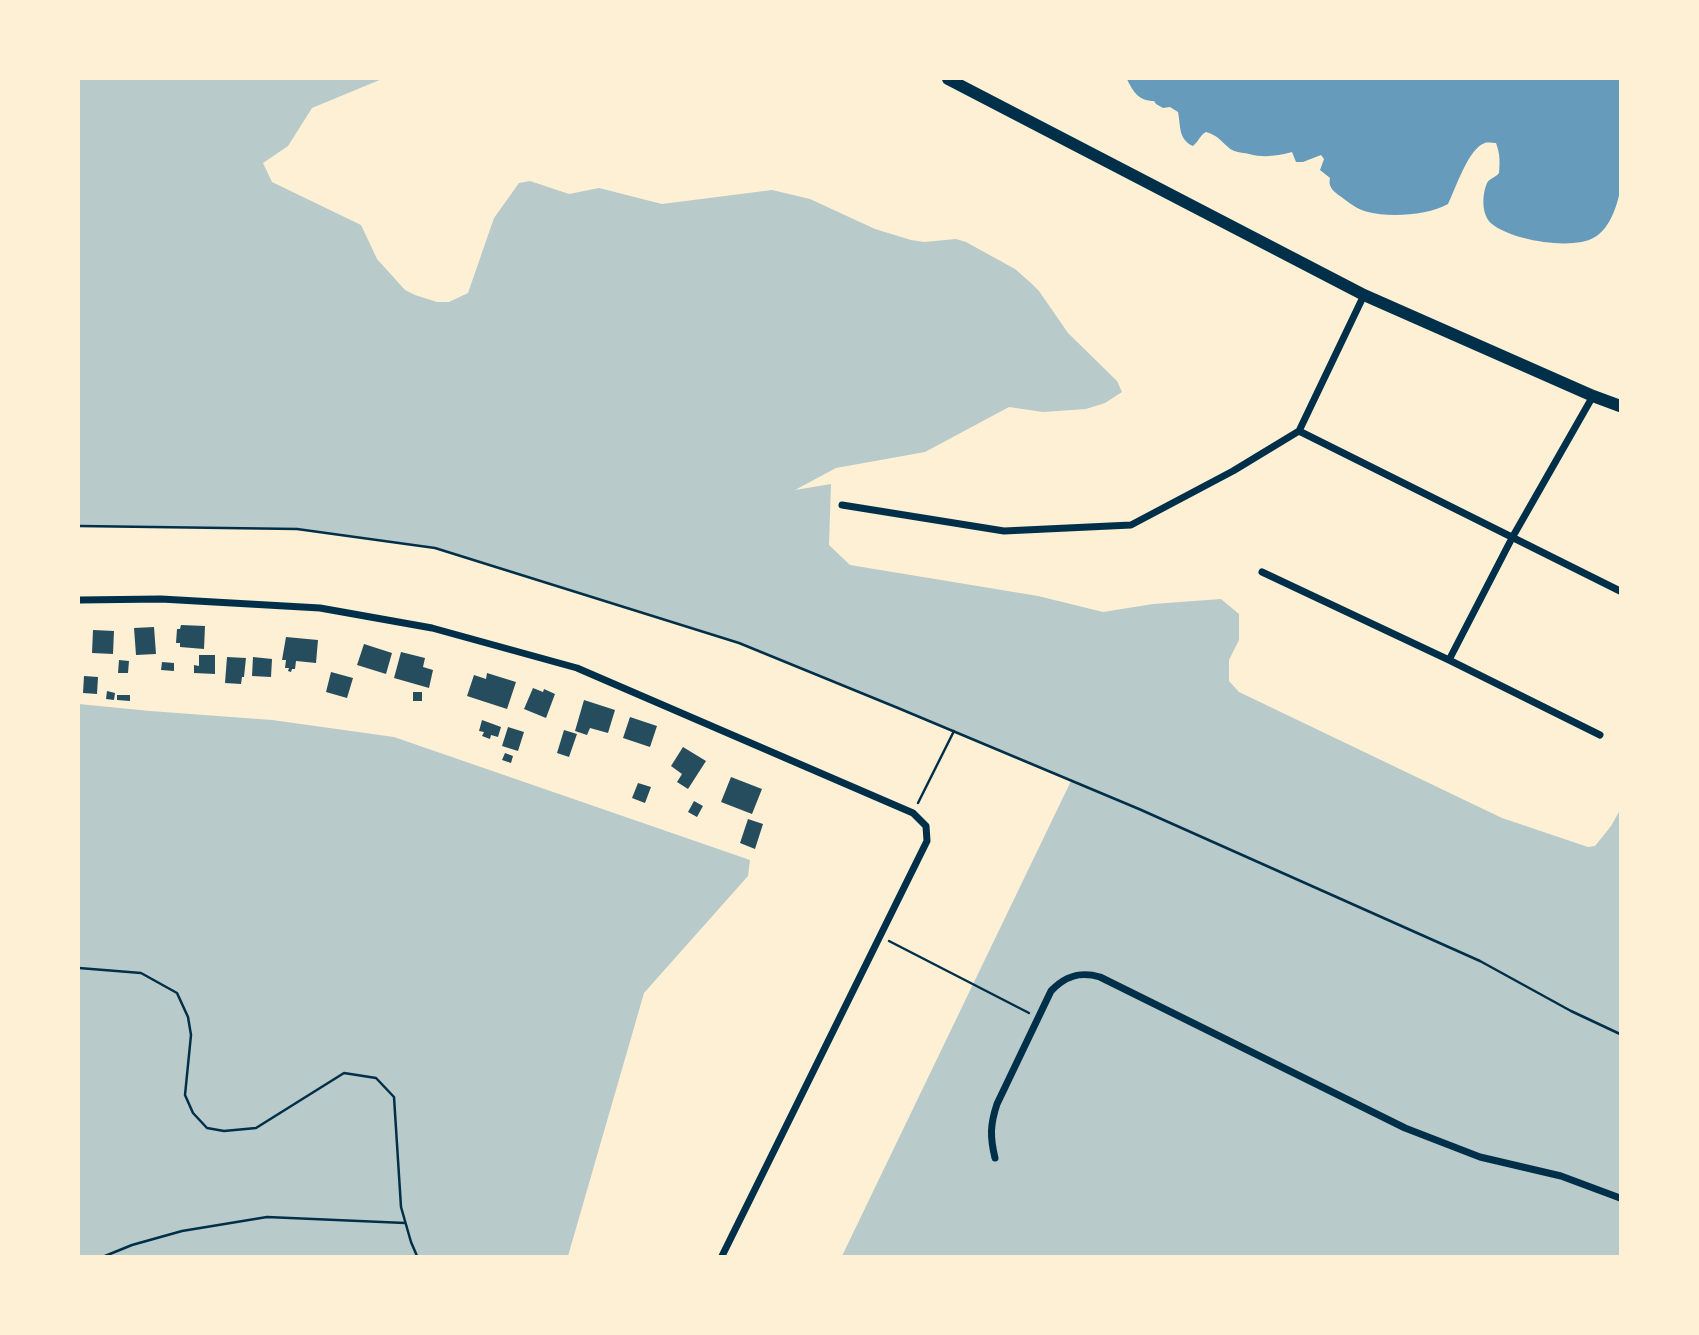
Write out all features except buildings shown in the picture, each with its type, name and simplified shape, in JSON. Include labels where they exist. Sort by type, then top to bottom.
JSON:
[{"type":"main road","points":[[948,79],[1364,295],[1620,408]]},
{"type":"street","points":[[842,505],[1004,531],[1131,525],[1233,471],[1299,431],[1364,295]]},
{"type":"street","points":[[1449,660],[1512,538],[1593,396]]},
{"type":"street","points":[[1299,431],[1620,591]]},
{"type":"street","points":[[1262,572],[1600,735]]},
{"type":"street","points":[[79,600],[161,599],[320,608],[432,628],[577,668],[913,813],[926,826],[927,841],[722,1256]]},
{"type":"street","points":[[995,1158],[990,1138],[991,1121],[1051,991],[1068,977],[1089,974],[1100,977],[1405,1128],[1480,1157],[1561,1176],[1620,1198]]},
{"type":"path","points":[[79,526],[296,529],[435,548],[738,643],[1139,809],[1480,961],[1571,1011],[1620,1034]]},
{"type":"path","points":[[913,813],[954,731]]},
{"type":"path","points":[[880,937],[1038,1018]]},
{"type":"path","points":[[79,968],[141,973],[177,993],[188,1017],[191,1035],[185,1095],[192,1114],[207,1128],[223,1131],[256,1128],[344,1073],[376,1078],[394,1097],[401,1207],[417,1256]]},
{"type":"path","points":[[105,1256],[132,1245],[182,1231],[267,1217],[405,1223]]},
{"type":"shaded area","points":[[79,79],[382,79],[312,108],[288,146],[263,163],[272,182],[361,225],[377,259],[405,290],[437,302],[449,302],[468,293],[494,218],[519,183],[530,181],[569,194],[599,188],[662,204],[772,190],[810,199],[875,229],[911,240],[924,242],[956,239],[966,242],[1015,269],[1039,291],[1068,333],[1117,381],[1122,392],[1105,403],[1086,409],[1043,412],[1009,407],[925,452],[836,468],[795,490],[831,484],[829,545],[850,565],[1038,596],[1103,612],[1153,604],[1221,599],[1239,614],[1239,640],[1229,660],[1229,681],[1239,692],[1502,818],[1588,847],[1595,846],[1620,810],[1620,1256],[842,1256],[1071,781],[739,643],[435,548],[296,529],[79,526]]},
{"type":"shaded area","points":[[79,704],[272,720],[394,737],[750,860],[748,876],[644,993],[568,1256],[79,1256]]},
{"type":"water","points":[[1127,79],[1620,79],[1619,197],[1605,228],[1585,241],[1542,242],[1513,235],[1492,224],[1484,210],[1485,188],[1488,181],[1499,173],[1500,165],[1496,143],[1487,143],[1473,152],[1448,204],[1431,211],[1409,214],[1368,212],[1333,190],[1330,178],[1320,170],[1324,159],[1321,155],[1296,162],[1292,152],[1265,156],[1238,152],[1206,132],[1193,146],[1182,136],[1178,112],[1140,97]]}]
